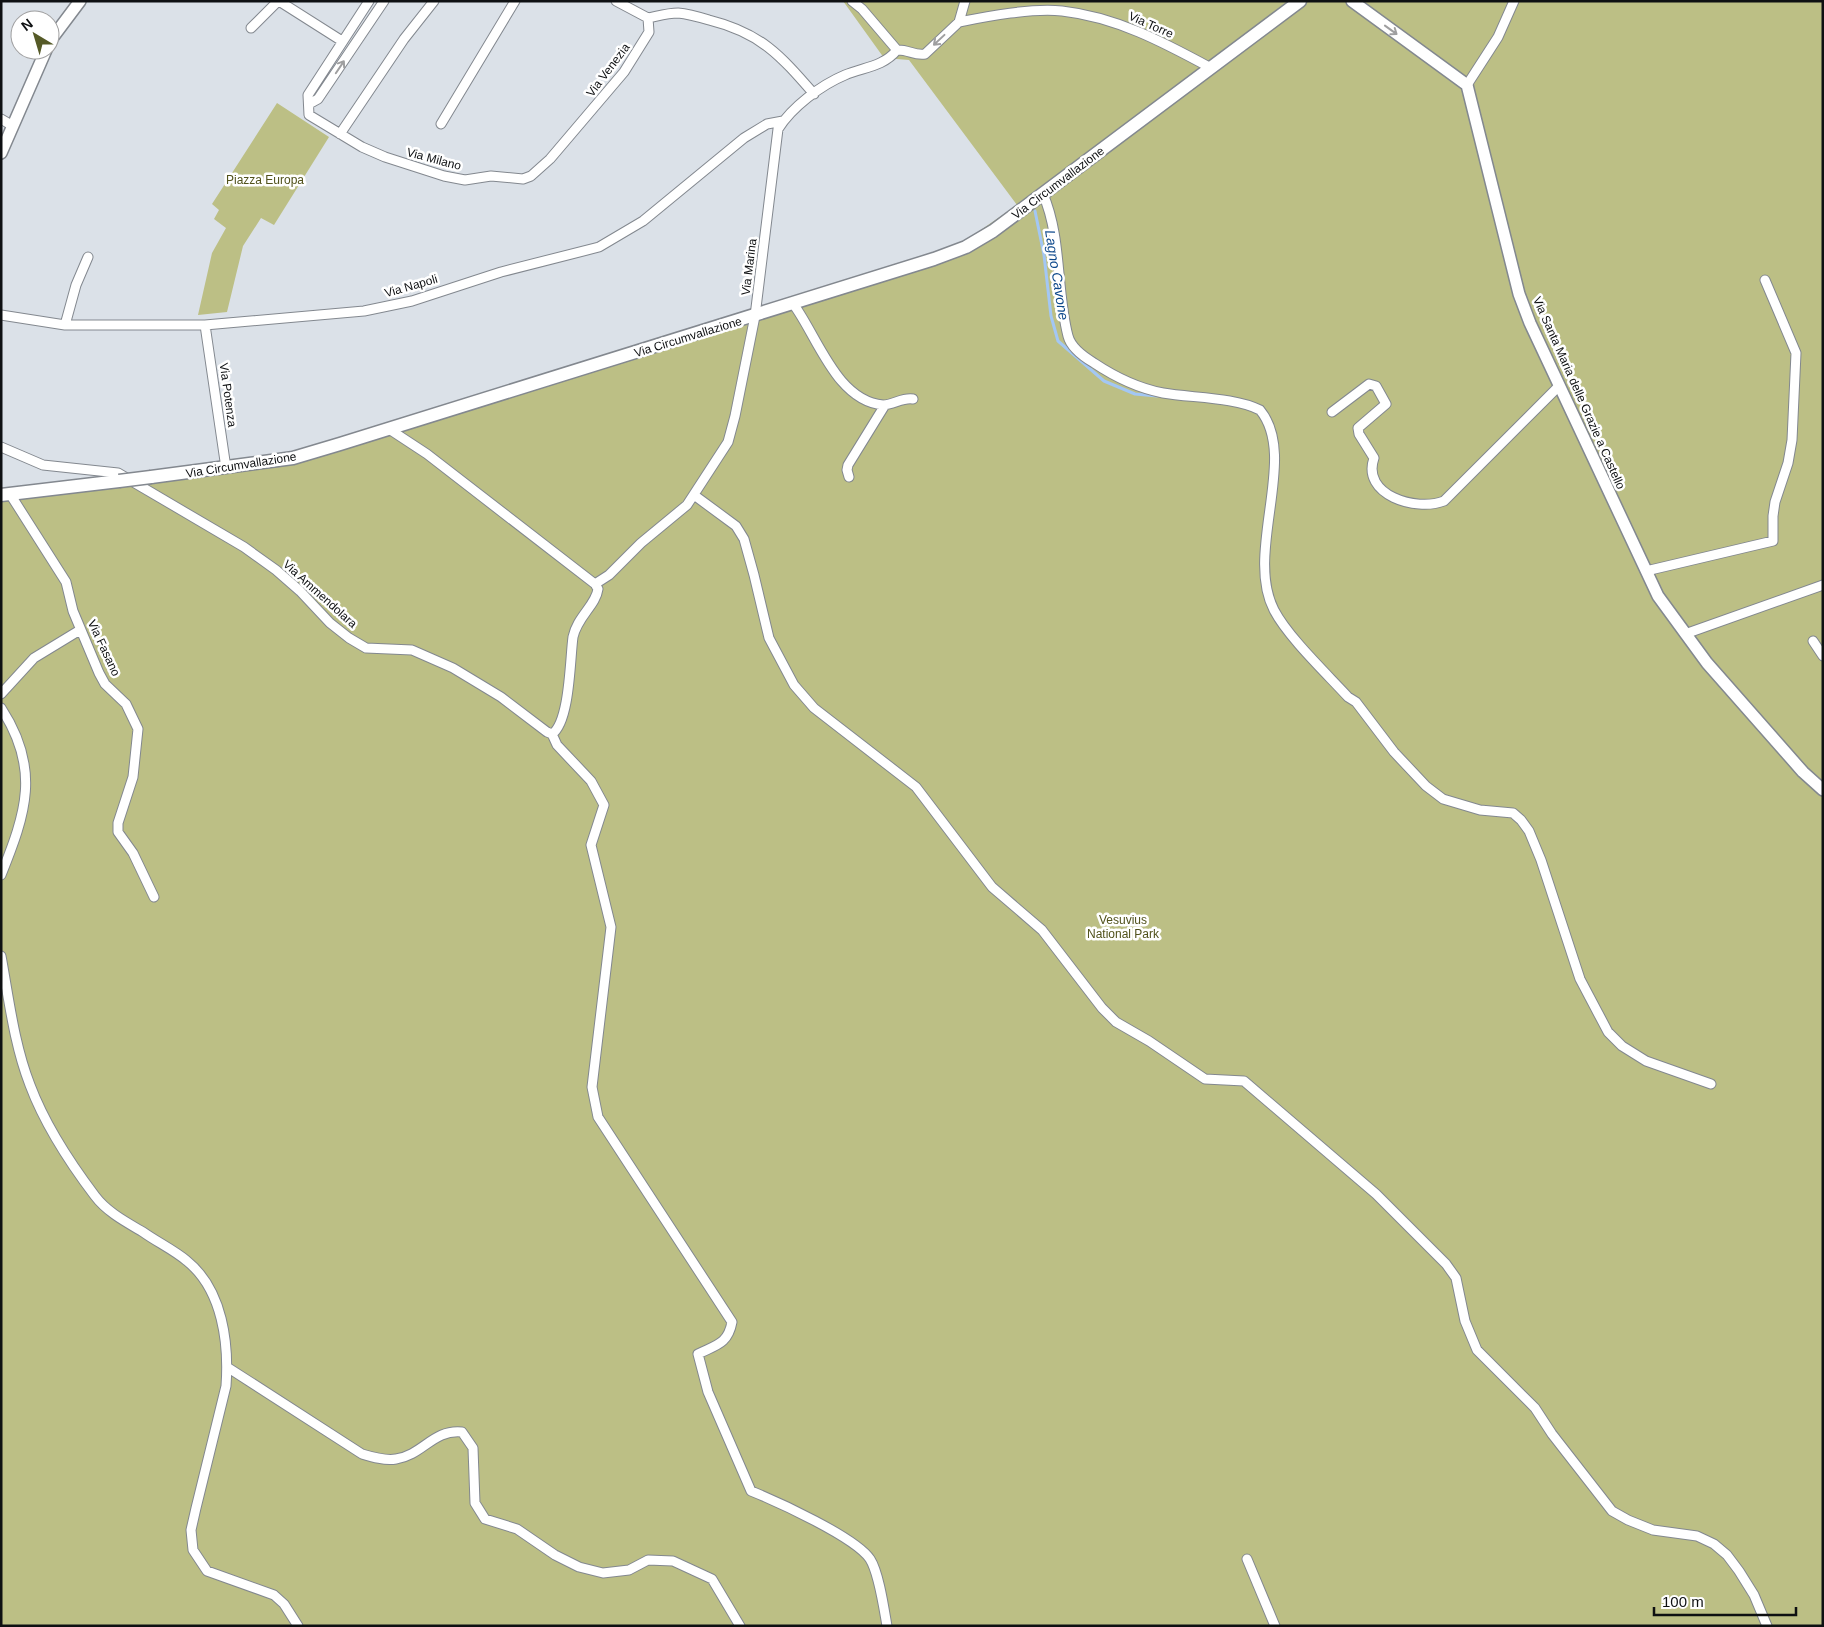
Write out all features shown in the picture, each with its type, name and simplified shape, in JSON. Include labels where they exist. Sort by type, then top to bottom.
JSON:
[{"type":"main road","name":"Via Circumvallazione","points":[[6,495],[151,478],[293,458],[794,305],[966,247],[1020,212],[1300,1]]},
{"type":"street","points":[[60,28],[80,1]]},
{"type":"street","points":[[251,28],[278,1],[342,41]]},
{"type":"street","points":[[368,1],[308,95],[309,104],[318,99],[384,1]]},
{"type":"street","points":[[340,134],[404,40],[434,1]]},
{"type":"street","points":[[441,124],[515,1]]},
{"type":"street","points":[[616,1],[648,18],[673,13],[686,14],[742,30],[774,51],[814,94]]},
{"type":"street","points":[[852,1],[862,5],[897,50]]},
{"type":"street","points":[[783,121],[814,94],[844,75],[885,62],[897,50],[904,49],[925,54],[959,22],[965,1]]},
{"type":"street","points":[[1352,1],[1467,84],[1498,37],[1514,1]]},
{"type":"street","name":"Via Torre","points":[[959,22],[1061,11],[1128,27],[1211,68]]},
{"type":"street","name":"Via Venezia","points":[[550,159],[629,64],[650,32],[648,18]]},
{"type":"street","points":[[1,152],[42,60]]},
{"type":"street","name":"Via Santa Maria delle Grazie a Castello","points":[[1467,84],[1519,294],[1559,386],[1658,596],[1707,663],[1774,740],[1823,790]]},
{"type":"street","name":"Via Milano","points":[[309,104],[309,114],[340,134],[385,157],[444,176],[465,180],[491,176],[523,179],[531,176],[550,159]]},
{"type":"street","points":[[1,119],[13,126]]},
{"type":"street","name":"Via Marina","points":[[694,495],[728,442],[735,416],[755,316],[774,142],[783,121]]},
{"type":"street","name":"Via Napoli","points":[[1,315],[65,326],[205,325],[374,309],[412,301],[500,272],[599,247],[644,221],[744,138],[767,124],[783,121]]},
{"type":"street","points":[[1039,197],[1051,219],[1065,320],[1069,339],[1076,349],[1110,374],[1146,389],[1211,399],[1260,410],[1264,414],[1274,448],[1274,464],[1266,528],[1265,565],[1267,590],[1274,610],[1285,627],[1348,697],[1356,702],[1394,752],[1426,786],[1443,799],[1480,810],[1513,813],[1522,820],[1529,831],[1541,860],[1580,979],[1608,1032],[1622,1046],[1646,1061],[1711,1084]]},
{"type":"street","points":[[65,326],[76,284],[88,257]]},
{"type":"street","points":[[1646,570],[1773,541],[1772,516],[1788,463],[1792,440],[1796,353],[1765,280]]},
{"type":"street","points":[[794,305],[836,374],[849,390],[861,398],[885,405],[896,401],[913,399]]},
{"type":"street","name":"Via Potenza","points":[[205,325],[226,468]]},
{"type":"street","points":[[1332,412],[1369,384],[1376,386],[1386,404],[1358,428],[1359,434],[1374,458],[1371,473],[1386,495],[1426,505],[1444,501],[1559,386]]},
{"type":"street","points":[[849,477],[848,465],[885,405]]},
{"type":"street","points":[[390,429],[427,454],[595,584],[598,589],[596,596],[576,624],[571,654],[571,676],[562,716],[557,730],[552,734],[557,745],[591,781],[604,805],[591,845],[611,927],[592,1088],[598,1117],[732,1322],[730,1335],[698,1354],[708,1392],[751,1491],[778,1502],[854,1544],[870,1560],[881,1593],[887,1626]]},
{"type":"street","name":"Via Ammendolara","points":[[1,447],[43,466],[118,473],[244,547],[276,570],[300,591],[330,623],[349,638],[366,648],[412,650],[453,668],[501,697],[546,732],[552,734]]},
{"type":"street","name":"Via Fasano","points":[[6,495],[66,582],[80,630],[105,684],[126,704],[138,729],[133,777],[118,824],[118,832],[133,853],[154,897]]},
{"type":"street","points":[[595,584],[609,575],[641,543],[670,520],[694,495],[736,526],[744,540],[769,638],[794,685],[814,708],[916,787],[992,887],[1042,930],[1102,1008],[1116,1022],[1149,1040],[1205,1079],[1244,1081],[1376,1194],[1446,1264],[1456,1278],[1465,1321],[1476,1350],[1536,1408],[1552,1434],[1612,1510],[1628,1520],[1653,1530],[1697,1536],[1714,1544],[1727,1555],[1739,1571],[1754,1595],[1767,1626]]},
{"type":"street","points":[[1685,634],[1823,584]]},
{"type":"street","points":[[1,694],[34,658],[80,630]]},
{"type":"street","points":[[1813,641],[1823,656]]},
{"type":"street","points":[[1,708],[18,739],[24,764],[26,796],[18,833],[1,875]]},
{"type":"street","points":[[1,956],[19,1052],[30,1086],[57,1139],[92,1193],[110,1211],[188,1262],[207,1285],[216,1301],[222,1322],[228,1367],[221,1411],[191,1530],[193,1550],[207,1571],[274,1595],[284,1604],[298,1626]]},
{"type":"street","points":[[228,1367],[362,1454],[381,1459],[396,1459],[416,1452],[449,1430],[462,1432],[473,1448],[475,1503],[485,1519],[517,1529],[555,1555],[579,1567],[603,1573],[629,1570],[648,1560],[673,1561],[712,1579],[740,1626]]},
{"type":"street","points":[[1247,1559],[1275,1626]]},
{"type":"green space","name":"Vesuvius National Park","points":[[843,1],[1823,1],[1823,1626],[1,1626],[1,490],[303,453],[790,303],[962,243],[1017,205],[909,60],[884,58]]},
{"type":"green space","name":"Piazza Europa","points":[[277,103],[329,137],[274,225],[261,218],[243,246],[227,312],[198,315],[212,253],[226,228],[214,219],[219,210],[212,204]]},
{"type":"waterway","name":"Lagno Cavone","points":[[1035,211],[1044,255],[1051,316],[1058,341],[1104,381],[1135,394],[1157,396]]}]
